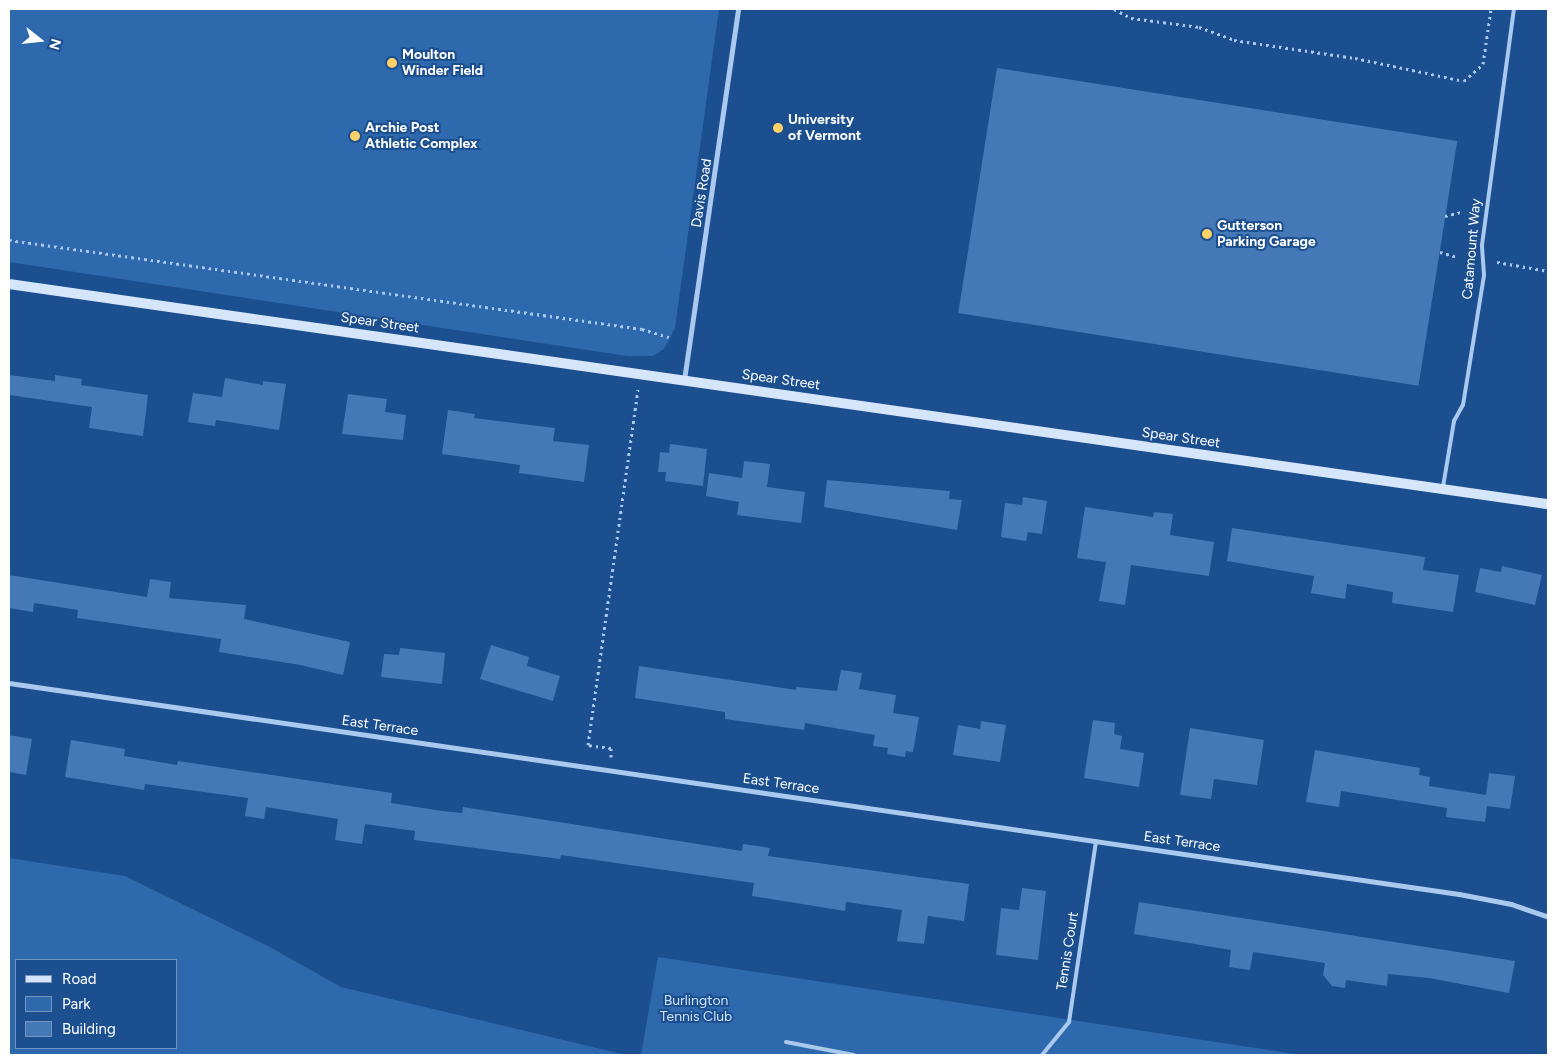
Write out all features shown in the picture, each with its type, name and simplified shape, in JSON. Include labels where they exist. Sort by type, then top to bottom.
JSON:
[{"type":"main road","name":"Spear Street","points":[[9,284],[1548,504]]},
{"type":"street","name":"Davis Road","points":[[684,380],[738,9]]},
{"type":"street","name":"East Terrace","points":[[9,683],[1459,894],[1511,904],[1548,917]]},
{"type":"lane","name":"Catamount Way","points":[[1443,489],[1454,421],[1463,405],[1479,306],[1482,245],[1514,9]]},
{"type":"lane","name":"Tennis Court","points":[[1042,1055],[1069,1022],[1096,841]]},
{"type":"lane","points":[[786,1042],[854,1055]]},
{"type":"path","points":[[1114,9],[1131,18],[1199,27],[1234,40],[1355,58],[1464,81],[1483,64],[1491,9]]},
{"type":"path","points":[[1445,216],[1461,212]]},
{"type":"path","points":[[9,240],[642,329],[669,337]]},
{"type":"path","points":[[1440,252],[1458,257]]},
{"type":"path","points":[[1482,260],[1548,271]]},
{"type":"path","points":[[610,770],[611,748],[588,745],[640,374]]},
{"type":"green space","name":"Archie Post Athletic Complex","points":[[9,9],[719,9],[675,328],[664,349],[653,356],[627,356],[9,262]]},
{"type":"green space","points":[[9,858],[125,876],[268,946],[341,987],[626,1055],[9,1055]]},
{"type":"green space","name":"Burlington Tennis Club","points":[[658,957],[1302,1055],[641,1055]]},
{"type":"building","name":"Gutterson Parking Garage","points":[[997,68],[1457,141],[1418,386],[958,313]]},
{"type":"building","points":[[9,375],[55,381],[55,375],[82,379],[81,385],[148,395],[143,436],[89,428],[92,407],[9,395]]},
{"type":"building","points":[[225,378],[263,385],[263,381],[286,384],[279,430],[216,420],[215,426],[188,422],[193,393],[222,397]]},
{"type":"building","points":[[348,394],[387,399],[385,412],[406,415],[403,440],[342,434]]},
{"type":"building","points":[[448,410],[475,414],[474,418],[555,428],[553,441],[589,445],[584,482],[519,473],[520,465],[442,454]]},
{"type":"building","points":[[670,444],[707,449],[703,486],[665,481],[666,472],[658,472],[660,452],[669,453]]},
{"type":"building","points":[[744,461],[770,464],[767,487],[805,492],[801,523],[737,515],[739,502],[706,496],[709,473],[742,478]]},
{"type":"building","points":[[827,480],[950,491],[949,499],[962,500],[957,530],[824,507]]},
{"type":"building","points":[[1023,497],[1047,501],[1042,534],[1028,532],[1026,541],[1001,537],[1005,503],[1022,505]]},
{"type":"building","points":[[1085,507],[1153,517],[1154,512],[1173,514],[1170,535],[1214,542],[1209,576],[1131,565],[1125,605],[1099,601],[1106,562],[1077,558]]},
{"type":"building","points":[[1232,528],[1425,557],[1423,570],[1459,575],[1453,612],[1392,603],[1393,592],[1347,584],[1345,599],[1311,593],[1314,576],[1227,561]]},
{"type":"building","points":[[1502,566],[1542,575],[1535,605],[1475,592],[1480,568],[1501,572]]},
{"type":"building","points":[[9,575],[147,597],[150,579],[171,582],[169,598],[246,605],[244,619],[350,642],[343,675],[300,665],[219,652],[221,639],[77,618],[78,610],[34,603],[33,612],[9,608]]},
{"type":"building","points":[[491,645],[529,657],[527,666],[560,676],[553,701],[480,679]]},
{"type":"building","points":[[400,648],[445,653],[442,684],[381,677],[384,654],[399,655]]},
{"type":"building","points":[[639,666],[796,690],[796,687],[837,691],[841,670],[862,673],[859,689],[896,695],[893,713],[919,717],[913,752],[906,751],[905,757],[887,754],[888,748],[873,746],[875,735],[805,723],[804,730],[725,719],[725,712],[635,698]]},
{"type":"building","points":[[1093,720],[1115,723],[1114,734],[1122,736],[1120,749],[1144,753],[1139,787],[1084,778]]},
{"type":"building","points":[[981,721],[1006,725],[1000,762],[953,755],[958,725],[980,729]]},
{"type":"building","points":[[1190,728],[1264,740],[1257,785],[1214,779],[1211,799],[1180,795]]},
{"type":"building","points":[[9,735],[32,739],[26,775],[9,772]]},
{"type":"building","points":[[71,740],[125,749],[124,756],[177,765],[178,761],[392,793],[391,803],[462,813],[463,807],[742,851],[743,844],[770,848],[768,856],[969,884],[964,921],[928,916],[924,944],[897,941],[902,910],[846,902],[845,911],[752,896],[754,883],[561,855],[560,859],[414,840],[415,831],[365,824],[362,844],[335,840],[338,819],[266,807],[264,819],[245,816],[248,798],[145,784],[144,790],[65,777]]},
{"type":"building","points":[[1315,750],[1420,768],[1419,775],[1430,777],[1429,786],[1486,795],[1489,773],[1515,776],[1510,809],[1487,806],[1485,822],[1446,817],[1447,808],[1341,791],[1339,807],[1306,802]]},
{"type":"building","points":[[1022,888],[1046,891],[1038,960],[996,955],[1001,908],[1019,910]]},
{"type":"building","points":[[1139,902],[1515,961],[1509,993],[1429,978],[1388,974],[1387,986],[1346,980],[1345,988],[1332,986],[1323,975],[1325,963],[1253,952],[1250,970],[1229,967],[1231,950],[1134,934]]},
{"type":"place","name":"Moulton Winder Field","points":[[392,63]]},
{"type":"place","name":"University of Vermont","points":[[778,128]]},
{"type":"place","name":"Archie Post Athletic Complex","points":[[355,136]]},
{"type":"place","name":"Gutterson Parking Garage","points":[[1207,234]]}]
